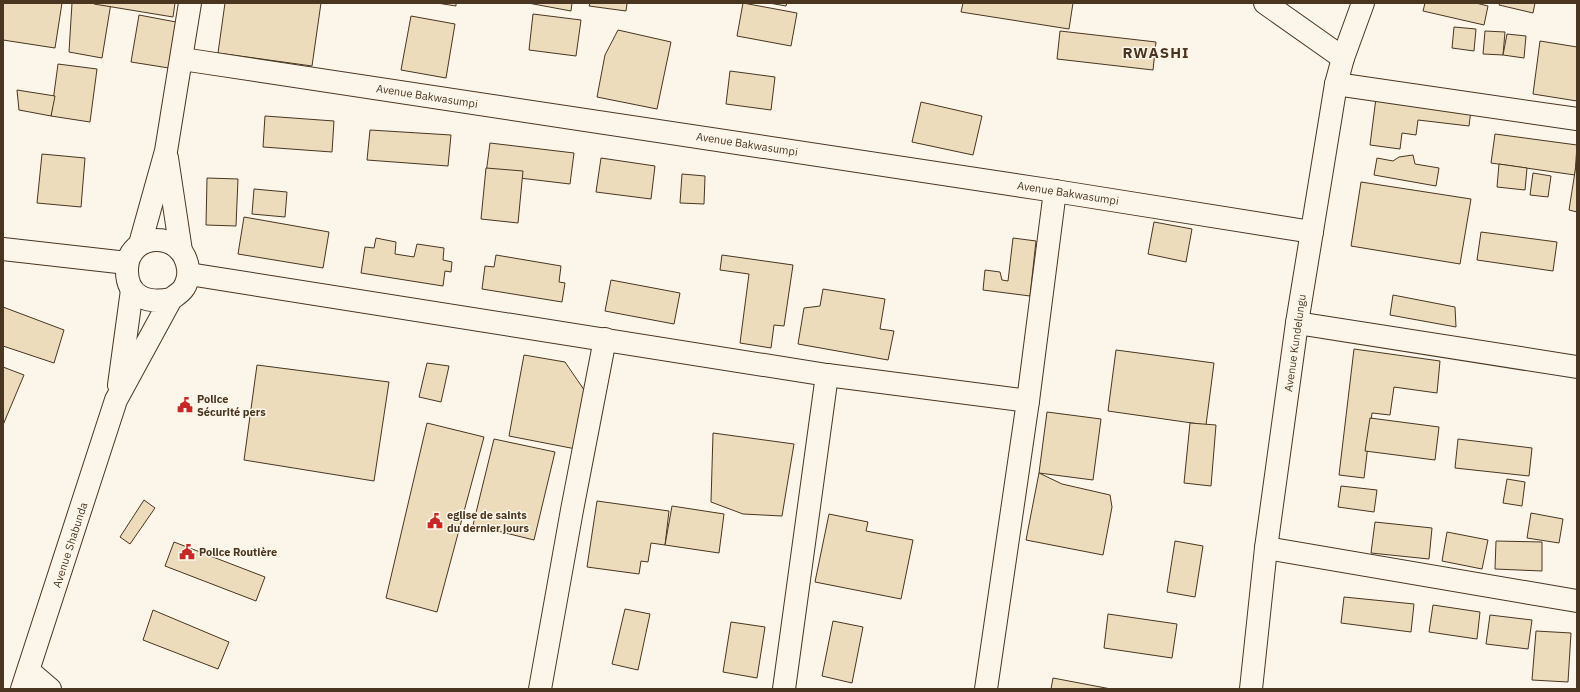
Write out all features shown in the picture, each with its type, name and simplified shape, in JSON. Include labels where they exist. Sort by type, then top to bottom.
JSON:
[{"type":"street","points":[[140,244],[166,151],[190,3]]},
{"type":"street","points":[[1265,3],[1343,58]]},
{"type":"street","name":"Avenue Kundelungu","points":[[1251,689],[1266,548],[1297,323],[1336,84],[1343,58],[1363,3]]},
{"type":"street","name":"Avenue Bakwasumpi","points":[[182,59],[1055,191],[1312,232]]},
{"type":"street","points":[[1336,84],[1577,118]]},
{"type":"street","points":[[166,151],[181,251]]},
{"type":"street","points":[[986,689],[1028,401],[1055,191]]},
{"type":"street","points":[[154,239],[169,242],[181,251],[187,261],[189,274],[183,289],[171,299],[116,400],[132,290],[127,277],[127,263],[132,252],[140,244],[154,239]]},
{"type":"street","points":[[3,249],[127,263]]},
{"type":"street","points":[[189,274],[827,375],[1028,401]]},
{"type":"street","points":[[132,290],[143,299],[157,302],[171,299]]},
{"type":"street","points":[[1297,323],[1577,366]]},
{"type":"street","points":[[540,689],[572,510],[605,339]]},
{"type":"street","points":[[784,689],[827,375]]},
{"type":"street","name":"Avenue Shabunda","points":[[26,680],[116,400]]},
{"type":"street","points":[[1266,548],[1577,601]]},
{"type":"street","points":[[26,680],[50,689]]},
{"type":"building","points":[[3,3],[62,3],[55,48],[3,40]]},
{"type":"building","points":[[72,3],[111,3],[102,58],[69,52]]},
{"type":"building","points":[[94,3],[175,3],[173,17]]},
{"type":"building","points":[[225,3],[321,3],[312,66],[218,53]]},
{"type":"building","points":[[437,3],[456,3],[456,6]]},
{"type":"building","points":[[528,3],[572,3],[571,11]]},
{"type":"building","points":[[590,3],[627,3],[626,11],[589,6]]},
{"type":"building","points":[[743,3],[797,13],[791,46],[737,36]]},
{"type":"building","points":[[769,3],[787,3],[786,6]]},
{"type":"building","points":[[963,3],[1073,3],[1069,29],[961,12]]},
{"type":"building","points":[[1425,3],[1476,3],[1488,6],[1484,25],[1423,11]]},
{"type":"building","points":[[1500,3],[1535,3],[1533,13],[1499,5]]},
{"type":"building","points":[[533,14],[581,20],[576,56],[529,50]]},
{"type":"building","points":[[139,15],[176,22],[169,68],[131,62]]},
{"type":"building","points":[[411,16],[455,24],[446,78],[401,70]]},
{"type":"building","points":[[1454,27],[1476,29],[1474,51],[1452,48]]},
{"type":"building","points":[[618,30],[671,42],[657,109],[597,97],[605,55]]},
{"type":"building","points":[[1060,31],[1156,42],[1153,70],[1057,59]]},
{"type":"building","points":[[1485,31],[1505,32],[1503,55],[1483,54]]},
{"type":"building","points":[[1507,34],[1526,36],[1524,58],[1503,55]]},
{"type":"building","points":[[1540,41],[1577,47],[1577,101],[1533,94]]},
{"type":"building","points":[[58,64],[97,69],[90,122],[51,116]]},
{"type":"building","points":[[730,71],[775,77],[771,110],[726,104]]},
{"type":"building","points":[[17,90],[55,96],[51,116],[19,110]]},
{"type":"building","points":[[1376,98],[1471,110],[1469,126],[1418,120],[1416,135],[1402,133],[1400,149],[1370,145]]},
{"type":"building","points":[[921,102],[982,116],[973,155],[912,142]]},
{"type":"building","points":[[265,116],[334,121],[332,152],[263,147]]},
{"type":"building","points":[[370,130],[451,135],[448,166],[367,160]]},
{"type":"building","points":[[1495,134],[1577,145],[1575,175],[1491,163]]},
{"type":"building","points":[[490,143],[574,153],[570,184],[486,174]]},
{"type":"building","points":[[42,154],[85,158],[81,207],[37,203]]},
{"type":"building","points":[[1413,155],[1415,164],[1439,168],[1436,186],[1374,175],[1377,158],[1393,161],[1399,157]]},
{"type":"building","points":[[601,158],[655,166],[651,199],[596,192]]},
{"type":"building","points":[[1577,159],[1577,212],[1569,210]]},
{"type":"building","points":[[1499,164],[1527,168],[1525,190],[1497,187]]},
{"type":"building","points":[[486,168],[523,171],[518,223],[481,219]]},
{"type":"building","points":[[1533,173],[1551,176],[1548,197],[1530,195]]},
{"type":"building","points":[[682,174],[705,176],[704,204],[680,203]]},
{"type":"building","points":[[207,178],[238,179],[236,226],[206,225]]},
{"type":"building","points":[[1361,182],[1471,199],[1460,264],[1351,246]]},
{"type":"building","points":[[254,189],[287,192],[285,217],[252,214]]},
{"type":"building","points":[[244,217],[329,232],[323,268],[238,254]]},
{"type":"building","points":[[1154,222],[1192,229],[1186,262],[1148,254]]},
{"type":"building","points":[[1481,232],[1557,242],[1553,271],[1477,260]]},
{"type":"building","points":[[376,238],[396,242],[395,254],[414,257],[417,244],[444,248],[443,260],[452,262],[451,272],[445,271],[443,286],[361,273],[365,247],[374,248]]},
{"type":"building","points":[[1013,238],[1036,241],[1030,296],[983,290],[985,270],[1000,272],[1002,280],[1008,281]]},
{"type":"building","points":[[496,255],[561,266],[559,282],[565,283],[562,302],[482,289],[485,266],[494,267]]},
{"type":"building","points":[[722,255],[793,265],[784,326],[774,325],[771,348],[740,343],[749,274],[720,270]]},
{"type":"building","points":[[611,280],[680,293],[674,324],[605,311]]},
{"type":"building","points":[[823,289],[885,299],[880,329],[894,331],[888,360],[798,344],[804,308],[820,306]]},
{"type":"building","points":[[1393,295],[1455,307],[1456,327],[1390,315]]},
{"type":"building","points":[[3,307],[64,330],[54,363],[3,346]]},
{"type":"building","points":[[1354,349],[1440,361],[1437,393],[1394,387],[1390,415],[1372,413],[1364,478],[1339,475]]},
{"type":"building","points":[[1116,350],[1214,363],[1206,425],[1108,411]]},
{"type":"building","points":[[524,355],[565,362],[591,400],[581,450],[509,436]]},
{"type":"building","points":[[427,363],[449,366],[441,402],[419,397]]},
{"type":"building","points":[[257,365],[389,382],[374,481],[244,460]]},
{"type":"building","points":[[3,367],[24,375],[3,425]]},
{"type":"building","points":[[1047,412],[1101,419],[1093,480],[1039,473]]},
{"type":"building","points":[[1370,418],[1439,427],[1435,460],[1365,451]]},
{"type":"building","points":[[427,423],[484,437],[437,612],[386,598]]},
{"type":"building","points":[[1190,423],[1216,425],[1211,486],[1184,483]]},
{"type":"building","points":[[713,433],[794,444],[782,516],[743,514],[711,502]]},
{"type":"building","points":[[494,439],[555,452],[534,540],[473,525]]},
{"type":"building","points":[[1458,439],[1532,448],[1529,476],[1455,468]]},
{"type":"building","points":[[1039,473],[1062,484],[1110,495],[1112,507],[1103,555],[1026,540]]},
{"type":"building","points":[[1507,479],[1525,482],[1522,506],[1503,503]]},
{"type":"building","points":[[1341,486],[1377,490],[1374,512],[1338,507]]},
{"type":"building","points":[[144,500],[155,508],[130,544],[120,537]]},
{"type":"building","points":[[597,501],[669,511],[665,545],[651,543],[648,562],[641,561],[639,574],[587,567]]},
{"type":"building","points":[[672,506],[724,514],[719,553],[665,545]]},
{"type":"building","points":[[1531,513],[1563,519],[1559,543],[1527,538]]},
{"type":"building","points":[[829,514],[868,522],[866,531],[913,540],[901,599],[815,582]]},
{"type":"building","points":[[1375,522],[1432,528],[1429,559],[1371,553]]},
{"type":"building","points":[[1447,532],[1488,540],[1482,569],[1442,561]]},
{"type":"building","points":[[1175,541],[1203,546],[1195,597],[1167,592]]},
{"type":"building","points":[[1496,541],[1542,542],[1542,571],[1495,569]]},
{"type":"building","points":[[174,542],[265,577],[256,601],[165,566]]},
{"type":"building","points":[[1344,597],[1414,604],[1411,632],[1341,623]]},
{"type":"building","points":[[1433,605],[1480,612],[1477,639],[1429,632]]},
{"type":"building","points":[[625,609],[650,614],[638,670],[612,664]]},
{"type":"building","points":[[153,610],[229,642],[218,669],[143,640]]},
{"type":"building","points":[[1108,614],[1177,624],[1172,658],[1104,648]]},
{"type":"building","points":[[1490,615],[1532,620],[1528,649],[1486,644]]},
{"type":"building","points":[[833,621],[863,627],[852,683],[822,676]]},
{"type":"building","points":[[731,622],[765,627],[757,678],[723,672]]},
{"type":"building","points":[[1536,631],[1571,633],[1568,682],[1532,680]]},
{"type":"building","points":[[1053,678],[1111,689],[1051,689]]},
{"type":"place","name":"Police Sécurité pers","points":[[185,405]]},
{"type":"place","name":"eglise de saints du dernier jours","points":[[435,521]]},
{"type":"place","name":"Police Routière","points":[[187,552]]},
{"type":"district","name":"RWASHI","points":[[1156,52]]}]
